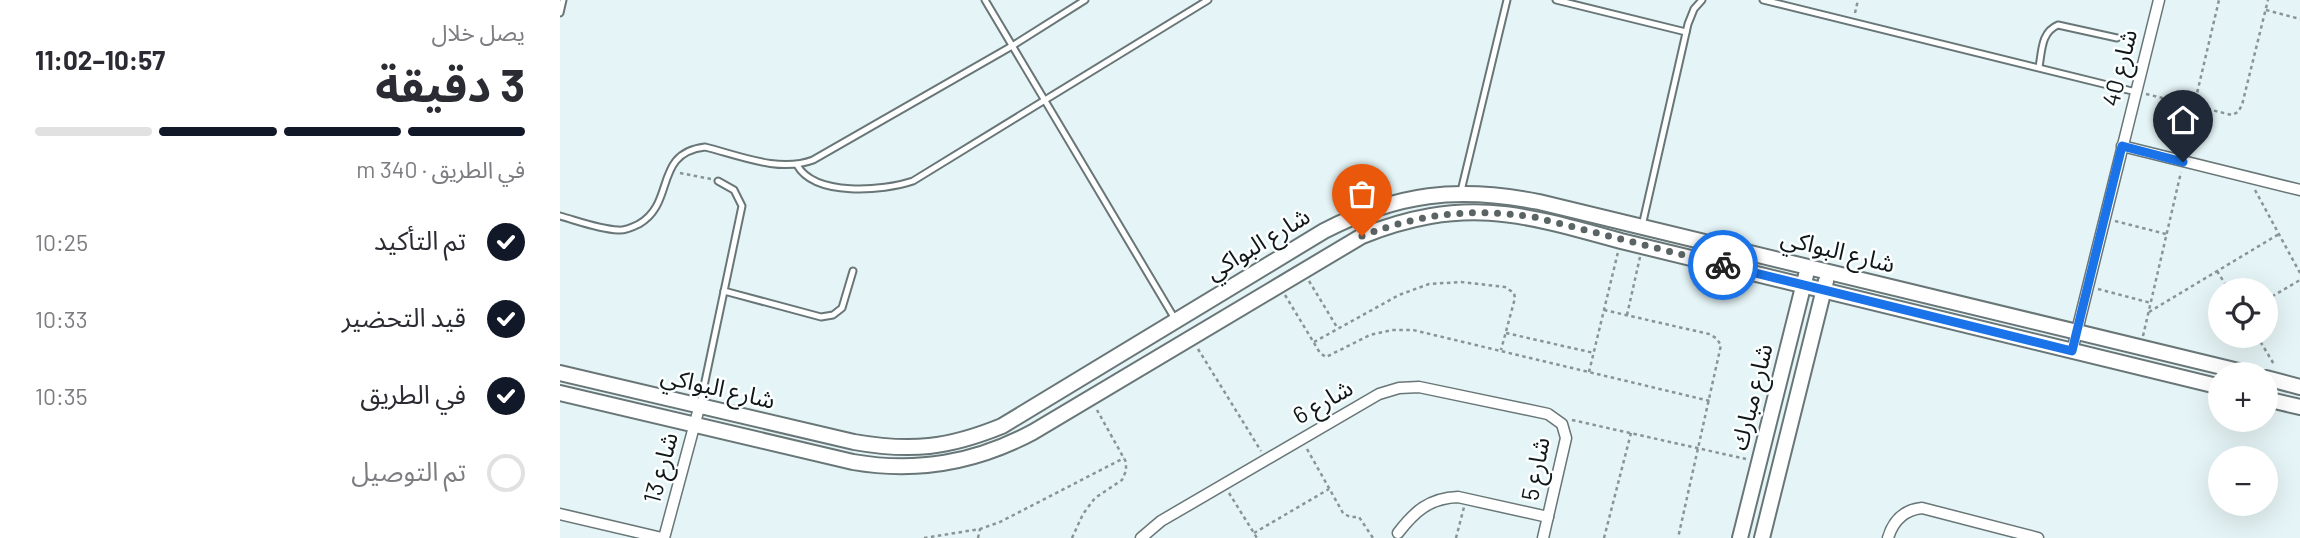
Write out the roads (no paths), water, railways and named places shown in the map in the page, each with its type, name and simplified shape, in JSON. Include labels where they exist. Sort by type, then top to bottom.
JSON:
[{"type":"street","name":"شارع 40","points":[[2072,351],[2159,0]]},
{"type":"street","points":[[2122,146],[2300,190]]},
{"type":"street","name":"شارع البواكي","points":[[560,373],[699,408],[854,442],[879,446],[929,447],[1002,426],[1324,230],[1352,216],[1413,198],[1461,192],[1508,196],[1642,226],[2208,364]]},
{"type":"street","name":"شارع البواكي","points":[[560,393],[853,462],[915,467],[956,462],[995,450],[1091,399],[1362,236],[1389,225],[1446,213],[1485,212],[1534,217],[1621,241],[2208,384]]},
{"type":"street","name":"شارع مبارك","points":[[1741,538],[1808,267]]},
{"type":"street","name":"شارع مبارك","points":[[1762,538],[1828,272]]},
{"type":"street","name":"شارع 6","points":[[1141,538],[1161,521],[1379,394],[1419,387],[1548,414]]},
{"type":"street","points":[[2278,402],[2300,407]]},
{"type":"street","name":"شارع 13","points":[[663,538],[699,408]]},
{"type":"street","name":"شارع 5","points":[[1543,538],[1566,438],[1562,424],[1548,414]]},
{"type":"street","points":[[1398,533],[1412,514],[1427,504],[1450,497],[1548,517]]},
{"type":"street","points":[[1888,538],[1898,518],[1909,511],[1922,508],[2038,538]]},
{"type":"street","points":[[560,514],[663,538]]},
{"type":"lane","points":[[560,13],[563,0]]},
{"type":"lane","points":[[985,0],[1176,319]]},
{"type":"lane","points":[[560,216],[619,230],[637,225],[656,207],[668,170],[683,154],[705,147],[783,165],[797,165],[822,156],[1012,46],[1085,0]]},
{"type":"lane","points":[[1187,0],[1193,9]]},
{"type":"lane","points":[[797,165],[809,179],[821,183],[865,190],[901,185],[923,176],[1208,0]]},
{"type":"lane","points":[[1461,192],[1507,0]]},
{"type":"lane","points":[[1556,0],[1686,32]]},
{"type":"lane","points":[[1642,226],[1690,16],[1702,0]]},
{"type":"lane","points":[[1763,0],[2136,92]]},
{"type":"lane","points":[[2039,67],[2045,36],[2053,26],[2063,24],[2118,38]]},
{"type":"lane","points":[[699,408],[742,206],[734,190],[718,181]]},
{"type":"lane","points":[[724,291],[827,317],[842,308],[853,271]]}]
